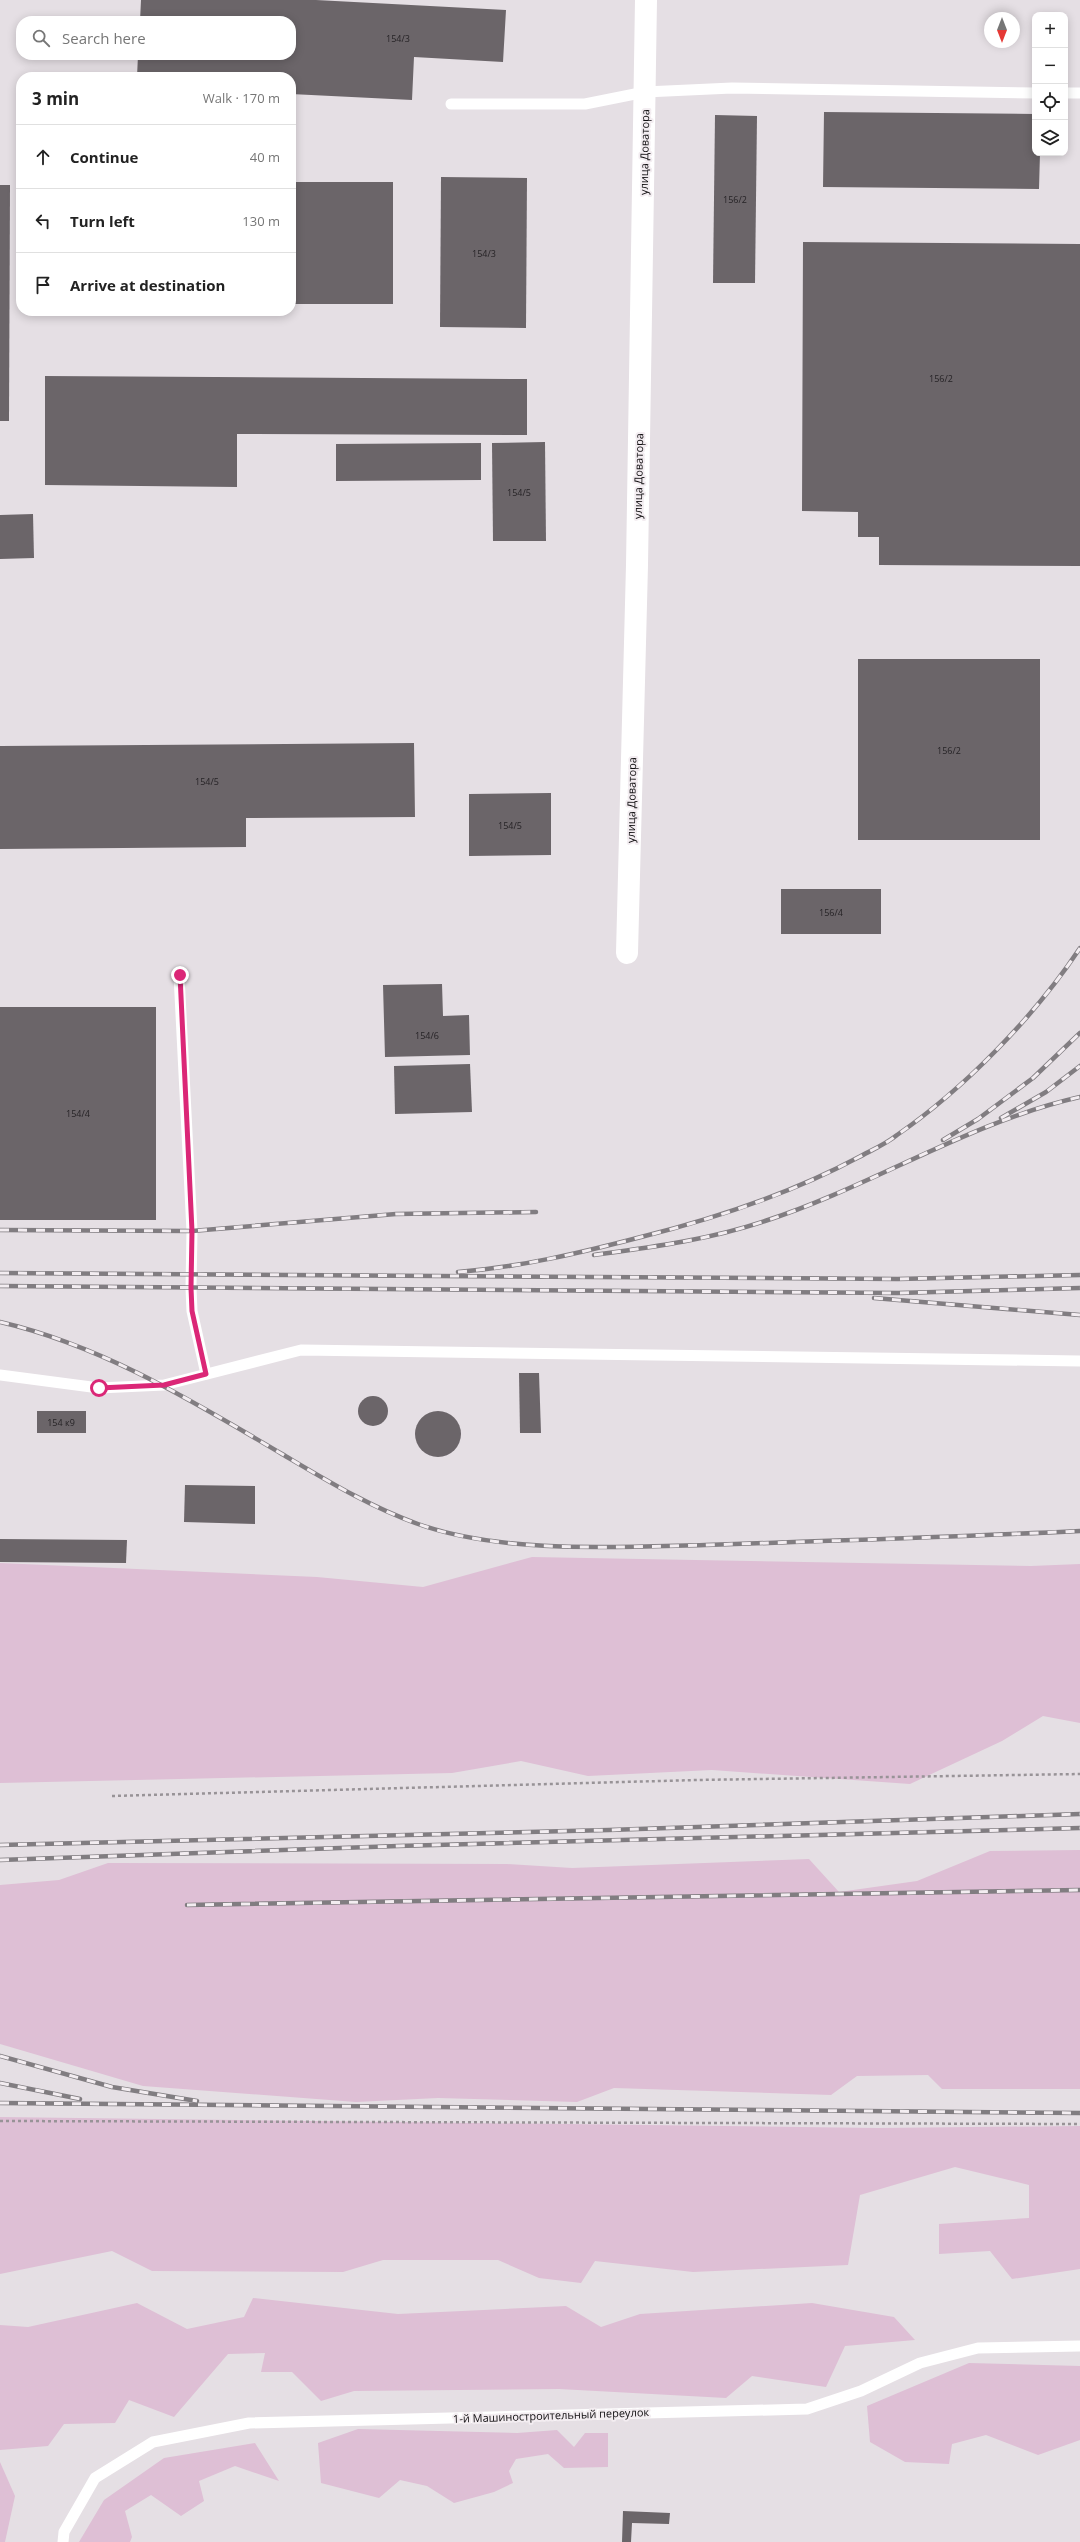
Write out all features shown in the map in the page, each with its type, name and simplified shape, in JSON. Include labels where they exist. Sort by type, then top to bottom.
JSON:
[{"type":"street","name":"улица Доватора","points":[[627,953],[646,0]]},
{"type":"lane","points":[[451,104],[585,104],[645,92],[732,88],[1032,93]]},
{"type":"lane","points":[[1068,93],[1080,93]]},
{"type":"lane","points":[[180,975],[192,1231],[192,1311],[206,1374]]},
{"type":"lane","points":[[0,1375],[99,1388],[164,1385],[301,1350],[1080,1361]]},
{"type":"lane","name":"1-й Машиностроительный переулок","points":[[63,2542],[64,2532],[95,2478],[153,2442],[249,2423],[807,2408],[861,2392],[920,2363],[978,2348],[1080,2346]]},
{"type":"path","points":[[112,1796],[696,1780],[1080,1774]]},
{"type":"path","points":[[0,2121],[1080,2124]]},
{"type":"shaded area","points":[[532,1557],[1031,1566],[1080,1564],[1080,1723],[1043,1716],[1002,1741],[910,1784],[712,1770],[588,1776],[521,1761],[452,1773],[0,1783],[0,1563],[317,1577],[423,1587]]},
{"type":"shaded area","points":[[1080,1850],[1080,2089],[942,2089],[928,2075],[857,2076],[831,2095],[614,2088],[577,2102],[438,2098],[356,2102],[143,2086],[0,2044],[0,1885],[59,1880],[108,1863],[507,1864],[572,1868],[809,1859],[839,1892],[917,1881],[990,1851]]},
{"type":"shaded area","points":[[0,2117],[878,2128],[1080,2126],[1080,2269],[1012,2279],[990,2251],[939,2254],[939,2224],[1029,2218],[1029,2185],[955,2167],[860,2195],[848,2265],[693,2272],[595,2261],[581,2283],[539,2278],[498,2260],[383,2260],[343,2272],[152,2271],[112,2251],[0,2274]]},
{"type":"shaded area","points":[[253,2298],[398,2314],[566,2306],[601,2327],[640,2314],[812,2303],[894,2317],[915,2340],[845,2346],[826,2387],[752,2376],[726,2398],[559,2389],[354,2391],[321,2401],[292,2372],[261,2372],[265,2353],[228,2354],[174,2417],[129,2400],[115,2423],[64,2424],[48,2446],[0,2450],[0,2325],[28,2327],[137,2303],[187,2329],[244,2317]]},
{"type":"shaded area","points":[[969,2363],[1080,2366],[1080,2440],[1038,2455],[986,2435],[952,2444],[949,2464],[905,2462],[870,2442],[867,2406]]},
{"type":"shaded area","points":[[358,2429],[517,2433],[557,2430],[574,2447],[585,2433],[608,2433],[608,2467],[564,2468],[548,2454],[516,2459],[509,2471],[513,2483],[494,2492],[454,2503],[427,2486],[400,2480],[379,2498],[321,2483],[318,2443]]},
{"type":"shaded area","points":[[255,2443],[279,2481],[235,2466],[199,2481],[204,2501],[181,2516],[151,2495],[125,2511],[132,2537],[130,2542],[79,2542],[104,2500],[164,2458]]},
{"type":"shaded area","points":[[0,2462],[15,2496],[5,2542],[0,2542]]},
{"type":"building","points":[[141,0],[316,0],[506,10],[503,62],[414,57],[412,100],[296,94],[296,72],[137,72],[138,60],[296,60],[296,16],[140,16]]},
{"type":"building","points":[[824,112],[1032,114],[1032,156],[1040,156],[1039,189],[823,187]]},
{"type":"building","points":[[715,115],[757,116],[755,283],[713,283]]},
{"type":"building","points":[[441,177],[527,178],[526,328],[440,327]]},
{"type":"building","points":[[296,182],[393,182],[393,304],[296,304]]},
{"type":"building","points":[[0,185],[10,185],[9,421],[0,421]]},
{"type":"building","points":[[803,242],[1080,244],[1080,566],[879,565],[879,537],[858,537],[858,512],[802,511]]},
{"type":"building","points":[[45,376],[527,379],[527,435],[237,434],[237,487],[45,485]]},
{"type":"building","points":[[545,442],[546,541],[493,541],[492,443]]},
{"type":"building","points":[[481,443],[481,480],[336,481],[336,444]]},
{"type":"building","points":[[33,514],[34,558],[0,559],[0,515]]},
{"type":"building","points":[[858,659],[1040,659],[1040,840],[858,840]]},
{"type":"building","points":[[414,743],[415,817],[246,818],[246,847],[0,849],[0,746]]},
{"type":"building","points":[[551,793],[551,855],[469,856],[469,794]]},
{"type":"building","points":[[781,889],[881,889],[881,934],[781,934]]},
{"type":"building","points":[[442,984],[443,1016],[469,1015],[470,1055],[385,1057],[383,985]]},
{"type":"building","points":[[0,1007],[156,1007],[156,1220],[0,1220]]},
{"type":"building","points":[[470,1064],[472,1112],[395,1114],[394,1066]]},
{"type":"building","points":[[519,1373],[539,1373],[541,1433],[520,1433]]},
{"type":"building","points":[[373,1396],[379,1397],[387,1405],[387,1417],[379,1425],[373,1426],[367,1425],[359,1417],[358,1411],[359,1405],[367,1397]]},
{"type":"building","points":[[37,1411],[86,1411],[86,1433],[37,1433]]},
{"type":"building","points":[[438,1411],[451,1415],[457,1421],[461,1434],[457,1447],[451,1453],[438,1457],[425,1453],[419,1447],[415,1434],[419,1421],[425,1415]]},
{"type":"building","points":[[185,1485],[255,1486],[255,1524],[184,1522]]},
{"type":"building","points":[[0,1539],[127,1540],[126,1563],[0,1562]]},
{"type":"building","points":[[623,2511],[670,2513],[669,2524],[632,2523],[631,2542],[622,2542]]},
{"type":"railway","points":[[458,1272],[505,1267],[550,1259],[697,1222],[780,1194],[833,1170],[884,1144],[948,1096],[997,1050],[1042,999],[1080,948]]},
{"type":"railway","points":[[943,1140],[978,1119],[1033,1078],[1080,1033]]},
{"type":"railway","points":[[1001,1118],[1046,1092],[1080,1066]]},
{"type":"railway","points":[[594,1255],[659,1246],[744,1228],[805,1207],[999,1122],[1039,1108],[1080,1097]]},
{"type":"railway","points":[[0,1230],[192,1231],[396,1214],[536,1212]]},
{"type":"railway","points":[[0,1273],[898,1279],[1080,1275]]},
{"type":"railway","points":[[0,1286],[898,1293],[1080,1288]]},
{"type":"railway","points":[[874,1298],[1080,1315]]},
{"type":"railway","points":[[0,1322],[38,1332],[111,1360],[180,1395],[365,1501],[418,1524],[451,1534],[522,1544],[597,1547],[799,1542],[1080,1531]]},
{"type":"railway","points":[[0,1845],[609,1830],[1080,1814]]},
{"type":"railway","points":[[0,1860],[398,1846],[1080,1828]]},
{"type":"railway","points":[[187,1905],[1080,1890]]},
{"type":"railway","points":[[0,2056],[112,2087],[197,2101]]},
{"type":"railway","points":[[0,2083],[80,2099]]},
{"type":"railway","points":[[0,2103],[1080,2113]]},
{"type":"route","points":[[99,1388],[164,1385],[206,1374],[192,1311],[192,1231],[180,975]]}]
